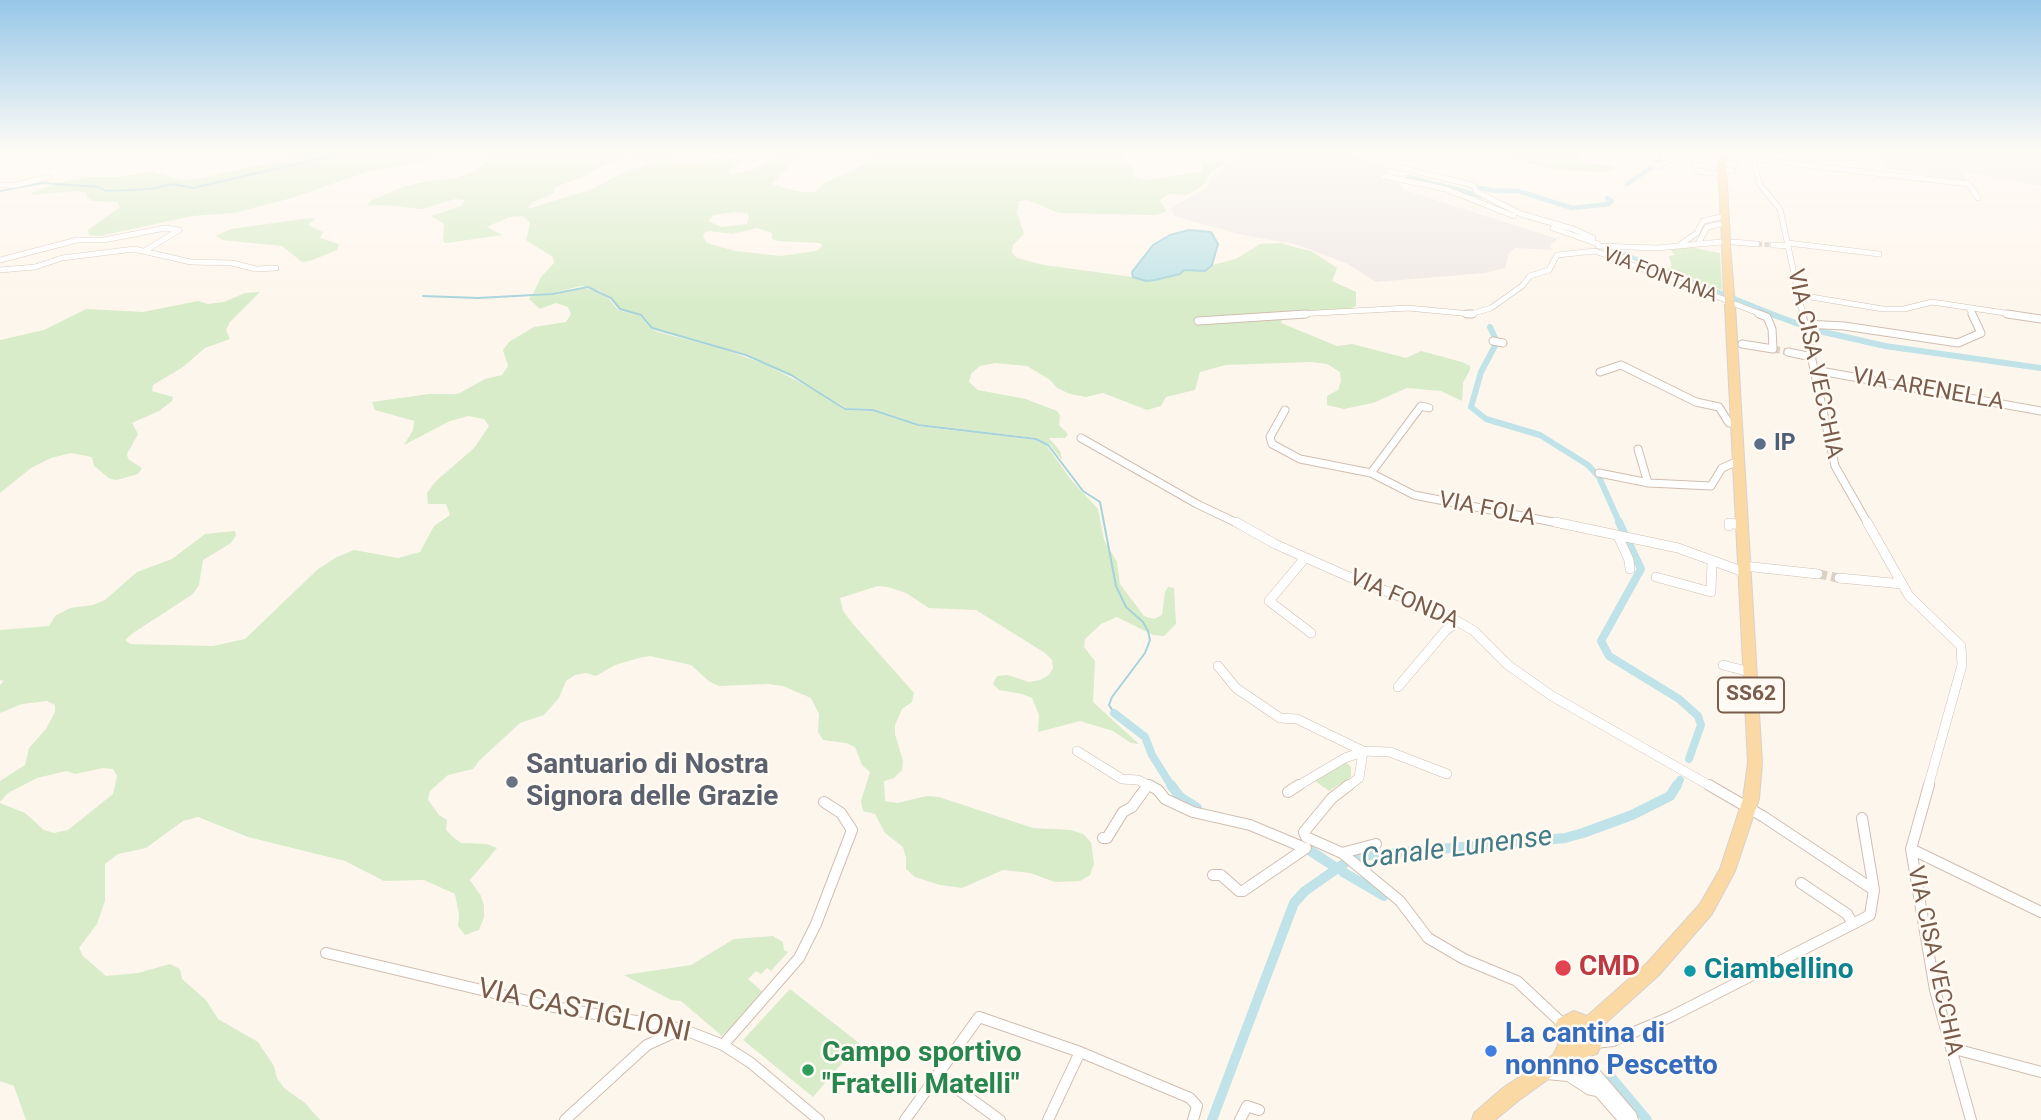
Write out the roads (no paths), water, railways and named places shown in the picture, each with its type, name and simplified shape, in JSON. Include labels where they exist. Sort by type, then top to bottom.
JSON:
[{"type":"main road","name":"SS62","points":[[1481,1120],[1511,1094],[1583,1042],[1706,909],[1727,871],[1747,809],[1755,764],[1744,569],[1732,523],[1738,461],[1725,235],[1728,202]]},
{"type":"main road","points":[[1564,1025],[1574,1020],[1583,1042]]},
{"type":"street","points":[[1483,202],[1516,217],[1593,241],[1620,245],[1651,248],[1678,246],[1725,235]]},
{"type":"street","points":[[1198,321],[1408,308],[1471,313],[1491,308],[1522,286],[1530,276],[1549,270],[1557,255],[1598,249],[1593,241],[1573,229],[1521,214],[1500,202]]},
{"type":"street","name":"VIA CISA VECCHIA","points":[[1774,202],[1780,209],[1835,466],[1902,584],[1915,602],[1957,641],[1962,654],[1962,665],[1911,849],[1936,990],[1971,1120]]},
{"type":"street","points":[[1678,246],[1697,233],[1703,221],[1708,219],[1725,235]]},
{"type":"street","points":[[1698,243],[1707,227],[1714,225],[1725,235],[1758,244]]},
{"type":"street","points":[[0,260],[77,240],[104,240],[165,228],[179,230],[146,250]]},
{"type":"street","points":[[1704,232],[1708,239],[1725,235]]},
{"type":"street","points":[[1690,238],[1698,243]]},
{"type":"street","points":[[1773,245],[1879,254]]},
{"type":"street","points":[[0,271],[35,267],[62,258],[115,250],[146,250],[191,262],[232,263],[256,269],[276,268]]},
{"type":"street","name":"VIA FONTANA","points":[[1595,251],[1767,317],[1772,330],[1773,349],[1742,344]]},
{"type":"street","points":[[1799,295],[1883,309],[1904,309],[1932,302],[2041,319]]},
{"type":"street","points":[[1806,327],[1844,326],[1958,343],[1981,333],[1969,308]]},
{"type":"street","points":[[1493,341],[1503,343]]},
{"type":"street","points":[[1788,352],[1812,357]]},
{"type":"street","points":[[1600,372],[1621,365],[1696,402],[1719,407],[1729,423],[1736,424]]},
{"type":"street","name":"VIA ARENELLA","points":[[1815,370],[2041,411]]},
{"type":"street","points":[[1371,473],[1421,406],[1429,408]]},
{"type":"street","name":"VIA FOLA","points":[[1285,410],[1270,438],[1272,444],[1300,459],[1371,473],[1414,495],[1485,507],[1678,548],[1744,569],[1818,573]]},
{"type":"street","name":"VIA FONDA","points":[[1081,438],[1197,505],[1306,558],[1433,608],[1474,631],[1517,673],[1552,696],[1765,817],[1874,890]]},
{"type":"street","points":[[1637,449],[1648,483]]},
{"type":"street","points":[[1599,473],[1648,483],[1711,485],[1722,468],[1738,461]]},
{"type":"street","points":[[1620,536],[1630,569]]},
{"type":"street","points":[[1306,558],[1269,601],[1311,633]]},
{"type":"street","points":[[1656,577],[1711,592],[1712,561]]},
{"type":"street","points":[[1839,578],[1902,584]]},
{"type":"street","points":[[1398,687],[1446,630],[1458,622]]},
{"type":"street","points":[[1723,665],[1750,672]]},
{"type":"street","points":[[1218,666],[1236,688],[1280,718],[1297,719],[1363,751]]},
{"type":"street","points":[[1077,751],[1122,779],[1138,780],[1158,790],[1165,799],[1193,812],[1250,825],[1308,846],[1342,853],[1376,844]]},
{"type":"street","points":[[1308,846],[1304,832],[1332,798],[1359,778],[1363,751]]},
{"type":"street","points":[[1288,792],[1345,758],[1363,751],[1390,752],[1447,774]]},
{"type":"street","points":[[1103,838],[1107,838],[1123,812],[1132,807],[1148,785]]},
{"type":"street","points":[[723,1045],[799,958],[816,924],[852,830],[841,813],[824,802]]},
{"type":"street","points":[[1624,1115],[1601,1082],[1583,1042],[1613,1041],[1670,1017],[1870,915],[1874,890],[1862,818]]},
{"type":"street","points":[[1213,875],[1221,875],[1239,891],[1243,891],[1308,846]]},
{"type":"street","points":[[1911,849],[2041,912]]},
{"type":"street","points":[[1342,853],[1400,901],[1428,937],[1464,960],[1517,981],[1564,1025]]},
{"type":"street","points":[[1801,883],[1847,914],[1853,924]]},
{"type":"street","name":"VIA CASTIGLIONI","points":[[326,953],[549,1006],[682,1028],[723,1045],[751,1063],[819,1120]]},
{"type":"street","points":[[905,1120],[979,1017],[1080,1052],[1190,1098],[1197,1106],[1193,1120]]},
{"type":"street","points":[[565,1120],[647,1045],[682,1028]]},
{"type":"street","points":[[1951,1048],[2041,1072]]},
{"type":"street","points":[[1048,1120],[1080,1052]]},
{"type":"street","points":[[1546,1070],[1570,1072],[1580,1076],[1624,1115]]},
{"type":"street","points":[[938,1075],[1000,1120]]},
{"type":"street","points":[[1240,1120],[1247,1106],[1259,1110]]},
{"type":"water","points":[[1189,230],[1211,232],[1218,244],[1212,265],[1205,271],[1184,270],[1180,274],[1146,281],[1133,277],[1132,272],[1153,245],[1170,235]]},
{"type":"waterway","name":"Canale Lunense","points":[[1554,202],[1572,208],[1611,202]]},
{"type":"waterway","points":[[1604,246],[1776,315]]},
{"type":"waterway","points":[[423,296],[478,298],[552,294],[588,287],[611,298],[620,309],[641,315],[652,328],[746,355],[791,375],[845,409],[873,410],[918,425],[1036,439],[1048,445],[1083,491],[1100,502],[1116,586],[1126,607],[1143,622],[1148,631],[1150,640],[1145,653],[1112,697],[1109,705],[1114,713]]},
{"type":"waterway","points":[[1771,314],[1815,330],[1885,346],[2041,368]]},
{"type":"waterway","name":"Canale Lunense","points":[[1490,327],[1497,342],[1481,372],[1471,407],[1486,419],[1540,435],[1588,465],[1599,477],[1620,524]]},
{"type":"waterway","name":"Canale Lunense","points":[[1619,522],[1641,569],[1601,641],[1609,656],[1679,699],[1698,716],[1701,725],[1689,759]]},
{"type":"waterway","points":[[1114,713],[1145,737],[1152,755],[1172,787]]},
{"type":"waterway","name":"Canale Lunense","points":[[1676,787],[1680,780]]},
{"type":"waterway","points":[[1171,785],[1180,797],[1197,808]]},
{"type":"waterway","name":"Canale Lunense","points":[[1212,1120],[1294,903],[1305,891],[1352,858],[1360,856],[1565,838],[1583,833],[1632,815],[1670,796],[1677,785]]},
{"type":"waterway","points":[[1303,846],[1335,867]]},
{"type":"waterway","points":[[1343,872],[1384,896]]},
{"type":"waterway","points":[[1610,1076],[1647,1120]]},
{"type":"tunnel","points":[[1757,244],[1773,245]]},
{"type":"tunnel","points":[[1773,349],[1788,352]]},
{"type":"tunnel","points":[[1818,574],[1839,578]]},
{"type":"place","name":"IP","points":[[1760,444]]},
{"type":"place","name":"Santuario di Nostra Signora delle Grazie","points":[[512,782]]},
{"type":"place","name":"CMD","points":[[1563,968]]},
{"type":"place","name":"Ciambellino","points":[[1690,971]]},
{"type":"place","name":"La cantina di nonnno Pescetto","points":[[1491,1051]]},
{"type":"place","name":"Campo sportivo \"Fratelli Matelli\"","points":[[808,1070]]}]
